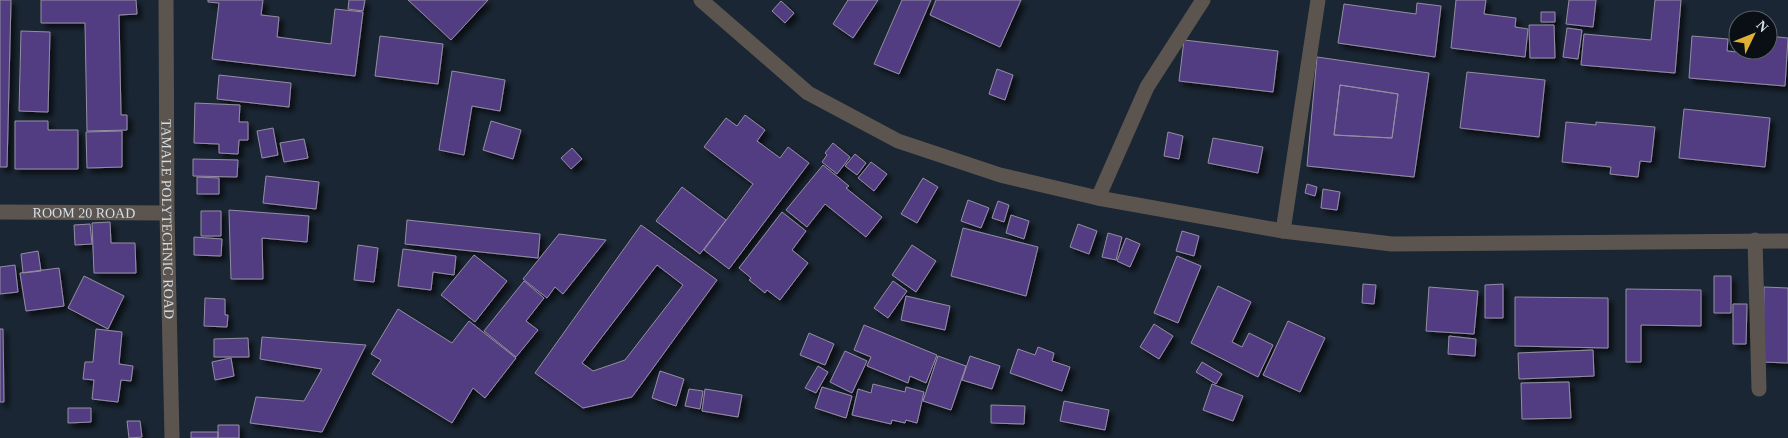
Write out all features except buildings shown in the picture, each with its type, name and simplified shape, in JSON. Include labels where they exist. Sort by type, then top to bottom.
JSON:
[{"type":"street","name":"TAMALE POLYTECHNIC ROAD","points":[[166,0],[167,213],[172,438]]},
{"type":"street","points":[[702,0],[808,92],[898,141],[1000,175],[1098,198],[1283,231],[1392,244],[1788,241]]},
{"type":"street","points":[[1098,198],[1147,87],[1203,0]]},
{"type":"street","points":[[1283,231],[1318,0]]},
{"type":"street","name":"ROOM 20 ROAD","points":[[0,212],[167,213]]},
{"type":"street","points":[[1754,240],[1759,388]]}]
